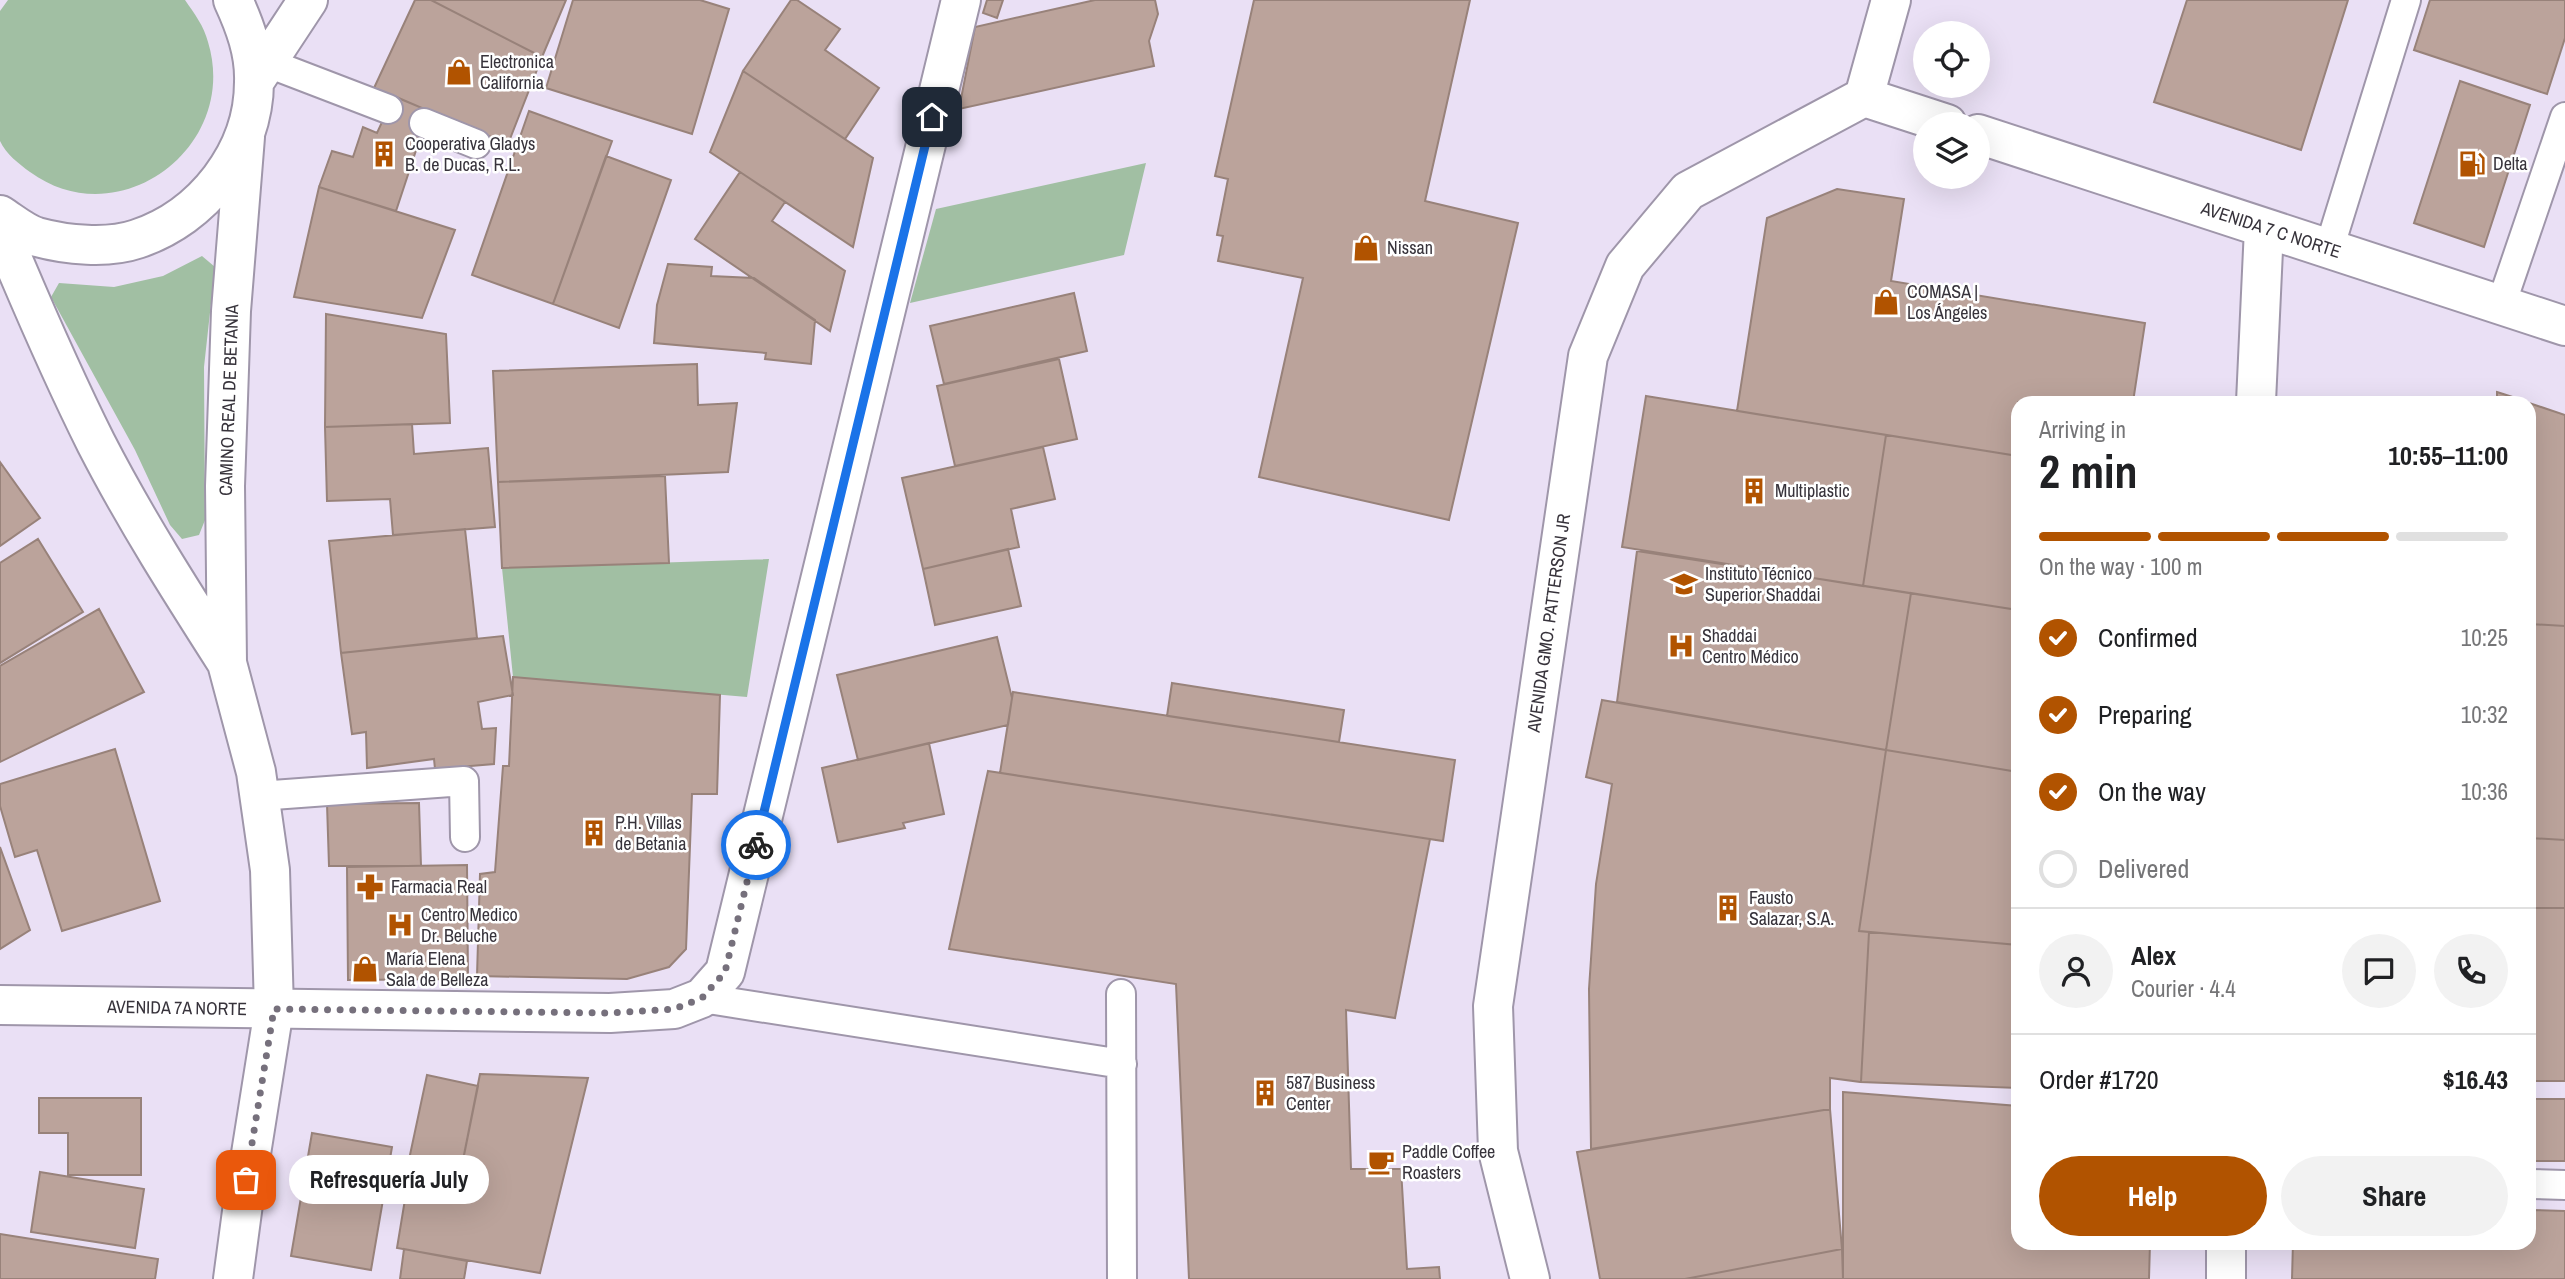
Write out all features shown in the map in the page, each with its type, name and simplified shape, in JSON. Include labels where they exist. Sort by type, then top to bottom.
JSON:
[{"type":"street","points":[[233,0],[248,33],[261,73]]},
{"type":"street","points":[[261,73],[308,0]]},
{"type":"street","name":"AVENIDA 7A NORTE","points":[[0,1005],[610,1013],[674,1009],[702,998],[725,972],[961,0]]},
{"type":"street","points":[[1891,0],[1864,97],[1913,113]]},
{"type":"street","name":"CAMINO REAL DE BETANIA","points":[[233,1279],[274,1009],[271,870],[256,772],[227,663],[225,473],[231,312],[245,137],[261,73]]},
{"type":"street","name":"AVENIDA GMO. PATTERSON JR","points":[[1530,1279],[1498,1151],[1493,1006],[1588,356],[1625,266],[1688,191],[1864,97]]},
{"type":"street","points":[[0,215],[34,236],[85,245],[136,239],[182,217],[210,191],[219,182],[245,137]]},
{"type":"street","name":"AVENIDA 7 C NORTE","points":[[1990,138],[2565,326]]},
{"type":"street","points":[[2256,396],[2264,228]]},
{"type":"street","name":"CAMINO REAL DE BETANIA","points":[[0,229],[41,328],[97,443],[158,555],[227,663]]},
{"type":"street","points":[[2225,1279],[2226,1250]]},
{"type":"lane","points":[[2329,249],[2406,0]]},
{"type":"lane","points":[[261,73],[388,109]]},
{"type":"lane","points":[[2501,305],[2565,117]]},
{"type":"lane","points":[[425,122],[476,144]]},
{"type":"lane","points":[[259,796],[464,781],[465,837]]},
{"type":"lane","points":[[1121,994],[1122,1279]]},
{"type":"lane","points":[[702,998],[1122,1064]]},
{"type":"lane","points":[[2536,1184],[2565,1185]]},
{"type":"green space","points":[[8,0],[185,0],[206,36],[213,80],[206,116],[189,146],[164,171],[134,187],[100,194],[65,189],[22,166],[0,141],[0,11]]},
{"type":"green space","points":[[1146,163],[1124,255],[910,303],[936,209]]},
{"type":"green space","points":[[202,256],[215,267],[204,367],[205,520],[199,535],[182,539],[170,525],[135,450],[51,297],[59,283],[114,287],[163,276]]},
{"type":"green space","points":[[769,559],[747,697],[513,677],[502,568]]},
{"type":"building","name":"Electronica California","points":[[415,0],[431,0],[542,57],[508,144],[374,88]]},
{"type":"building","points":[[431,0],[566,0],[542,57]]},
{"type":"building","points":[[573,0],[700,0],[729,9],[692,134],[546,88]]},
{"type":"building","points":[[791,0],[797,0],[840,29],[825,50],[879,88],[845,139],[743,71]]},
{"type":"building","points":[[987,0],[1003,0],[997,18],[983,13]]},
{"type":"building","points":[[1095,0],[1155,0],[1158,14],[1149,41],[1154,66],[959,109],[975,27]]},
{"type":"building","name":"Nissan","points":[[1254,0],[1470,0],[1425,201],[1518,223],[1449,520],[1259,477],[1303,278],[1218,261],[1223,236],[1217,235],[1228,179],[1215,176]]},
{"type":"building","points":[[2187,0],[2348,0],[2301,150],[2154,102]]},
{"type":"building","points":[[2430,0],[2565,0],[2565,38],[2547,94],[2414,50]]},
{"type":"building","points":[[743,71],[873,158],[853,247],[710,152]]},
{"type":"building","name":"Delta","points":[[2460,81],[2530,105],[2484,247],[2414,223]]},
{"type":"building","name":"Cooperativa Gladys B. de Ducas, R.L.","points":[[394,96],[429,111],[396,211],[319,187],[332,151],[353,157],[363,127],[377,133]]},
{"type":"building","points":[[529,111],[612,141],[553,304],[472,275]]},
{"type":"building","points":[[606,156],[671,180],[619,328],[553,304]]},
{"type":"building","points":[[740,172],[785,202],[772,221],[845,271],[830,331],[695,239]]},
{"type":"building","points":[[319,187],[455,230],[422,318],[294,297]]},
{"type":"building","name":"COMASA | Los Ángeles","points":[[1837,189],[1904,199],[1891,281],[2145,323],[2134,396],[2011,396],[2011,455],[1737,411],[1767,218]]},
{"type":"building","points":[[668,264],[712,267],[711,276],[754,278],[815,320],[811,364],[765,359],[766,353],[654,343],[657,305]]},
{"type":"building","points":[[1074,293],[1087,351],[944,384],[930,326]]},
{"type":"building","points":[[326,314],[446,334],[450,423],[325,427]]},
{"type":"building","points":[[1059,359],[1077,439],[955,466],[937,386]]},
{"type":"building","points":[[697,364],[698,405],[737,403],[728,472],[498,482],[493,371]]},
{"type":"building","name":"Multiplastic","points":[[1646,396],[1886,435],[1863,586],[1622,547]]},
{"type":"building","points":[[2536,405],[2565,415],[2565,626],[2536,624]]},
{"type":"building","points":[[412,424],[414,454],[488,448],[495,527],[393,535],[390,499],[327,501],[325,427]]},
{"type":"building","points":[[1886,435],[2011,455],[2011,609],[1863,586]]},
{"type":"building","points":[[1043,447],[1055,499],[1011,509],[1019,547],[923,569],[902,478]]},
{"type":"building","points":[[0,462],[40,518],[0,546]]},
{"type":"building","points":[[665,476],[669,563],[502,568],[498,482]]},
{"type":"building","points":[[465,529],[477,638],[341,653],[329,541]]},
{"type":"building","points":[[38,539],[83,612],[0,663],[0,563]]},
{"type":"building","points":[[1008,549],[1021,606],[935,625],[923,569]]},
{"type":"building","points":[[1637,551],[1911,593],[1886,750],[1617,702]]},
{"type":"building","points":[[1911,593],[2011,609],[2011,771],[1886,750]]},
{"type":"building","points":[[99,609],[144,692],[0,762],[0,666]]},
{"type":"building","points":[[2536,624],[2565,626],[2565,840],[2536,838]]},
{"type":"building","points":[[503,636],[513,695],[478,702],[482,729],[496,728],[494,764],[435,769],[434,759],[367,768],[366,732],[352,734],[341,653]]},
{"type":"building","points":[[997,637],[1012,698],[1008,725],[858,760],[837,675]]},
{"type":"building","name":"P.H. Villas de Betania","points":[[513,677],[720,695],[717,794],[692,794],[686,949],[669,967],[627,979],[477,976],[480,874],[495,872],[503,766],[509,766]]},
{"type":"building","points":[[1172,683],[1344,710],[1339,742],[1167,716]]},
{"type":"building","points":[[1013,692],[1455,760],[1443,841],[1000,773]]},
{"type":"building","name":"Fausto Salazar, S.A.","points":[[1602,700],[1886,750],[1859,931],[1869,932],[1861,1082],[1830,1078],[1830,1109],[1591,1149],[1589,989],[1596,884],[1612,784],[1586,777]]},
{"type":"building","points":[[929,743],[944,814],[903,823],[905,828],[838,842],[822,768]]},
{"type":"building","points":[[115,749],[160,901],[62,931],[37,850],[15,857],[0,806],[0,784]]},
{"type":"building","points":[[1886,750],[2011,771],[2011,944],[1859,931]]},
{"type":"building","name":"587 Business Center","points":[[988,771],[1430,839],[1395,1018],[1346,1010],[1351,1169],[1401,1169],[1407,1269],[1439,1267],[1440,1279],[1189,1279],[1176,984],[949,949]]},
{"type":"building","points":[[419,803],[421,866],[329,866],[327,804]]},
{"type":"building","points":[[2536,838],[2565,840],[2565,908],[2536,908]]},
{"type":"building","points":[[0,847],[30,930],[0,949]]},
{"type":"building","points":[[467,865],[468,979],[348,980],[347,867]]},
{"type":"building","points":[[2536,908],[2565,908],[2565,1081],[2536,1081]]},
{"type":"building","points":[[1869,932],[2011,944],[2011,1088],[1861,1082]]},
{"type":"building","points":[[480,1074],[588,1078],[540,1273],[397,1248],[410,1169],[459,1180]]},
{"type":"building","points":[[427,1075],[478,1086],[459,1180],[407,1169]]},
{"type":"building","points":[[1843,1092],[2011,1105],[2011,1250],[2150,1250],[2149,1279],[1843,1279]]},
{"type":"building","points":[[39,1098],[141,1098],[141,1175],[68,1175],[68,1133],[39,1133]]},
{"type":"building","points":[[2536,1099],[2565,1099],[2565,1161],[2536,1161]]},
{"type":"building","points":[[1830,1109],[1842,1249],[1685,1279],[1600,1279],[1577,1152]]},
{"type":"building","points":[[312,1133],[392,1147],[371,1270],[291,1256]]},
{"type":"building","points":[[40,1172],[144,1189],[135,1248],[31,1232]]},
{"type":"building","points":[[2536,1210],[2565,1211],[2565,1279],[2292,1279],[2293,1250],[2536,1250]]},
{"type":"building","points":[[0,1234],[158,1259],[155,1279],[0,1279]]},
{"type":"building","points":[[404,1249],[467,1261],[464,1279],[400,1279]]},
{"type":"building","points":[[1842,1249],[1843,1279],[1685,1279]]},
{"type":"way so far","points":[[246,1180],[274,1009],[610,1013],[674,1009],[702,998],[725,972],[756,845]]},
{"type":"place","name":"Electronica California","points":[[459,72]]},
{"type":"place","name":"Cooperativa Gladys B. de Ducas, R.L.","points":[[384,154]]},
{"type":"place","name":"Delta","points":[[2472,164]]},
{"type":"place","name":"Nissan","points":[[1366,248]]},
{"type":"place","name":"COMASA | Los Ángeles","points":[[1886,302]]},
{"type":"place","name":"Multiplastic","points":[[1754,491]]},
{"type":"place","name":"Instituto Técnico Superior Shaddai","points":[[1684,584]]},
{"type":"place","name":"Shaddai Centro Médico","points":[[1681,646]]},
{"type":"place","name":"P.H. Villas de Betania","points":[[594,833]]},
{"type":"place","name":"Farmacia Real","points":[[370,887]]},
{"type":"place","name":"Fausto Salazar, S.A.","points":[[1728,908]]},
{"type":"place","name":"Centro Medico Dr. Beluche","points":[[400,925]]},
{"type":"place","name":"María Elena Sala de Belleza","points":[[365,969]]},
{"type":"place","name":"587 Business Center","points":[[1265,1093]]},
{"type":"place","name":"Paddle Coffee Roasters","points":[[1381,1162]]},
{"type":"place","name":"Refresquería July","points":[[246,1180]]},
{"type":"route","points":[[756,845],[932,117]]}]
